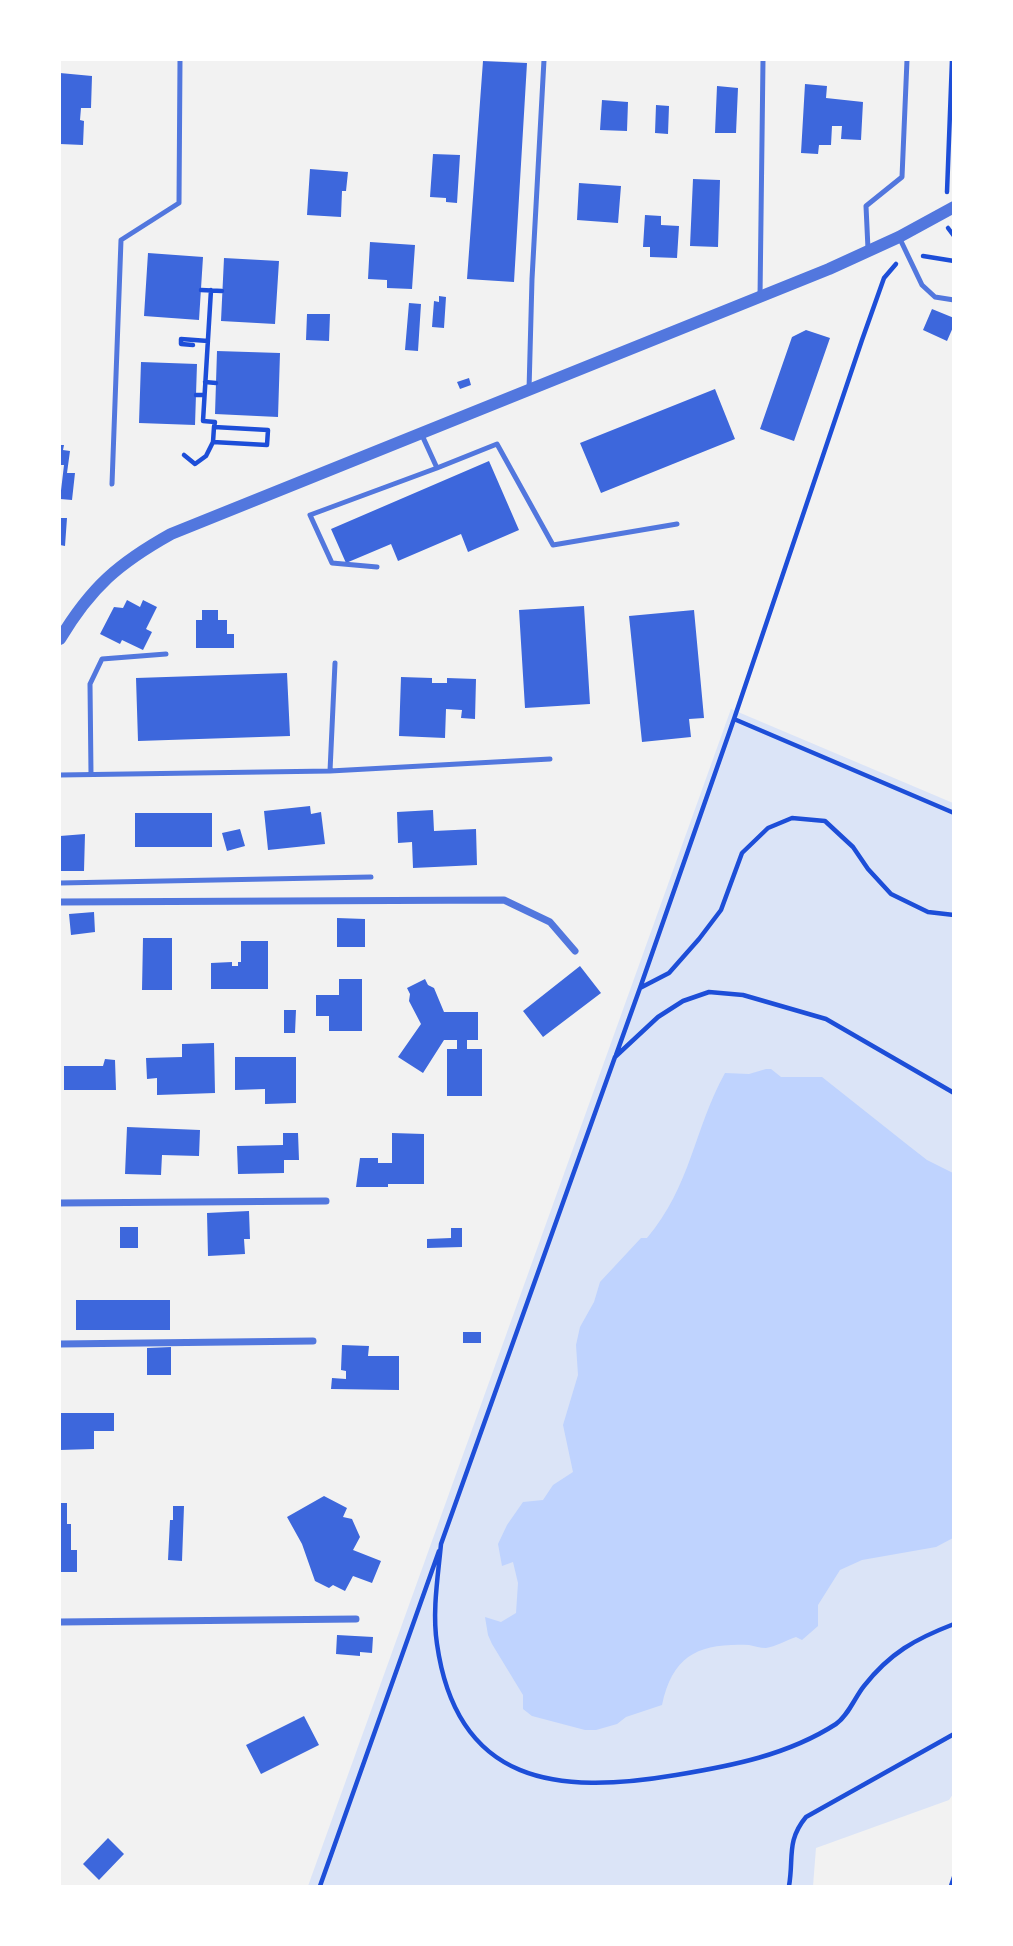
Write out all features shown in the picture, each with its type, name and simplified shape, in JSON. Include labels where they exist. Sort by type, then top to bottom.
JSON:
[{"type":"street","points":[[60,639],[82,605],[104,579],[148,547],[224,511],[760,297],[900,237],[954,207]]},
{"type":"street","points":[[60,902],[504,900],[550,922],[575,951]]},
{"type":"street","points":[[60,1203],[326,1200]]},
{"type":"street","points":[[60,1344],[313,1341]]},
{"type":"street","points":[[60,1622],[356,1619]]},
{"type":"lane","points":[[112,484],[121,240],[179,203],[180,60]]},
{"type":"lane","points":[[528,390],[544,60]]},
{"type":"lane","points":[[760,297],[763,60]]},
{"type":"lane","points":[[869,251],[866,206],[902,177],[907,60]]},
{"type":"lane","points":[[900,237],[922,285],[935,297],[954,300]]},
{"type":"lane","points":[[421,433],[437,468]]},
{"type":"lane","points":[[377,567],[332,563],[310,515],[498,444],[553,545],[677,524]]},
{"type":"lane","points":[[91,774],[90,684],[102,659],[166,654]]},
{"type":"lane","points":[[330,771],[335,663]]},
{"type":"lane","points":[[60,775],[330,771],[550,759]]},
{"type":"lane","points":[[60,883],[371,877]]},
{"type":"path","points":[[947,193],[953,60]]},
{"type":"path","points":[[320,1886],[640,988],[884,278],[905,252],[954,261]]},
{"type":"path","points":[[201,290],[222,291]]},
{"type":"path","points":[[184,455],[195,464],[206,456],[213,442],[215,422],[203,421],[211,290]]},
{"type":"path","points":[[193,345],[181,344],[181,340],[208,341]]},
{"type":"path","points":[[205,383],[216,383]]},
{"type":"path","points":[[196,395],[204,396]]},
{"type":"path","points":[[213,442],[267,445],[268,430],[214,426]]},
{"type":"path","points":[[734,719],[954,813]]},
{"type":"path","points":[[640,988],[669,972],[699,939],[721,910],[743,853],[768,828],[792,818],[825,821],[853,846],[868,869],[891,894],[928,912],[954,915]]},
{"type":"path","points":[[615,1056],[658,1017],[683,1001],[709,992],[743,995],[826,1019],[954,1093]]},
{"type":"path","points":[[442,1544],[436,1600],[436,1642],[443,1674],[455,1706],[471,1734],[502,1762],[547,1779],[581,1784],[647,1780],[761,1758],[839,1723],[864,1686],[890,1656],[922,1636],[954,1624]]},
{"type":"path","points":[[789,1886],[791,1844],[806,1816],[954,1734]]},
{"type":"path","points":[[951,1886],[954,1877]]},
{"type":"shaded area","points":[[731,709],[953,803],[953,1794],[949,1800],[816,1848],[813,1886],[308,1886]]},
{"type":"water","points":[[771,1069],[781,1077],[822,1077],[927,1160],[953,1173],[953,1538],[936,1547],[862,1560],[840,1570],[818,1605],[818,1626],[802,1640],[796,1637],[766,1648],[749,1645],[716,1646],[691,1655],[673,1674],[662,1705],[596,1730],[585,1730],[532,1716],[523,1709],[523,1695],[488,1635],[485,1617],[501,1622],[516,1613],[518,1583],[513,1562],[502,1566],[498,1544],[523,1502],[543,1500],[553,1485],[573,1472],[563,1425],[578,1375],[576,1345],[580,1327],[594,1302],[600,1282],[641,1238],[647,1238],[662,1218],[683,1178],[725,1073],[749,1074]]},
{"type":"building","points":[[483,61],[527,63],[514,282],[467,279]]},
{"type":"building","points":[[60,73],[92,76],[91,108],[81,108],[80,120],[84,121],[83,145],[60,144]]},
{"type":"building","points":[[805,84],[827,86],[826,98],[863,102],[861,140],[841,139],[842,126],[832,126],[831,145],[819,145],[818,154],[801,153]]},
{"type":"building","points":[[717,86],[738,88],[736,133],[715,133]]},
{"type":"building","points":[[602,100],[628,102],[627,131],[600,130]]},
{"type":"building","points":[[656,105],[669,106],[668,134],[655,133]]},
{"type":"building","points":[[433,154],[460,155],[457,203],[446,202],[446,198],[430,197]]},
{"type":"building","points":[[310,169],[348,172],[346,191],[342,191],[341,217],[307,215]]},
{"type":"building","points":[[693,179],[720,180],[718,247],[690,246]]},
{"type":"building","points":[[579,183],[621,186],[618,223],[577,220]]},
{"type":"building","points":[[645,215],[661,216],[661,225],[679,226],[677,258],[650,257],[650,247],[643,247]]},
{"type":"building","points":[[370,242],[415,245],[412,289],[387,288],[387,280],[368,279]]},
{"type":"building","points":[[148,253],[203,257],[199,320],[144,316]]},
{"type":"building","points":[[224,258],[279,261],[275,324],[221,321]]},
{"type":"building","points":[[439,296],[446,297],[444,328],[432,327],[434,301],[439,302]]},
{"type":"building","points":[[409,303],[421,304],[418,351],[405,350]]},
{"type":"building","points":[[932,309],[954,318],[947,341],[923,330]]},
{"type":"building","points":[[307,314],[330,314],[329,341],[306,340]]},
{"type":"building","points":[[806,330],[830,338],[794,441],[760,429],[792,337]]},
{"type":"building","points":[[217,351],[280,353],[278,417],[215,414]]},
{"type":"building","points":[[141,362],[197,364],[195,425],[139,423]]},
{"type":"building","points":[[469,378],[471,385],[460,389],[457,382]]},
{"type":"building","points":[[715,389],[735,439],[601,493],[580,443]]},
{"type":"building","points":[[60,445],[64,445],[63,450],[70,451],[67,473],[75,473],[72,500],[60,499],[64,465],[60,465]]},
{"type":"building","points":[[489,461],[519,530],[468,552],[461,534],[398,561],[391,544],[346,563],[331,529]]},
{"type":"building","points":[[60,518],[67,518],[65,546],[60,545]]},
{"type":"building","points":[[127,600],[140,607],[143,600],[157,607],[146,629],[152,632],[143,650],[122,640],[120,644],[100,634],[114,607],[123,608]]},
{"type":"building","points":[[584,606],[590,704],[525,708],[519,610]]},
{"type":"building","points":[[202,610],[218,610],[218,620],[227,620],[227,634],[234,634],[234,648],[196,648],[196,620],[202,620]]},
{"type":"building","points":[[694,610],[704,718],[689,719],[691,737],[642,742],[629,616]]},
{"type":"building","points":[[287,673],[290,736],[138,741],[136,678]]},
{"type":"building","points":[[401,677],[432,678],[432,683],[447,683],[447,678],[476,679],[475,719],[461,718],[462,710],[446,709],[445,738],[399,736]]},
{"type":"building","points":[[310,806],[311,814],[321,812],[325,844],[268,850],[264,811]]},
{"type":"building","points":[[433,810],[434,831],[476,829],[477,865],[413,868],[412,842],[398,843],[397,812]]},
{"type":"building","points":[[135,813],[212,813],[212,847],[135,847]]},
{"type":"building","points":[[240,829],[245,846],[227,851],[222,833]]},
{"type":"building","points":[[85,834],[84,871],[60,871],[60,836]]},
{"type":"building","points":[[94,912],[95,932],[71,935],[69,914]]},
{"type":"building","points":[[337,918],[365,919],[365,947],[337,947]]},
{"type":"building","points":[[143,938],[172,938],[172,990],[142,990]]},
{"type":"building","points":[[241,941],[268,941],[268,989],[211,989],[211,963],[232,962],[232,966],[238,966],[238,962],[241,962]]},
{"type":"building","points":[[580,966],[601,993],[543,1037],[523,1011]]},
{"type":"building","points":[[339,979],[362,979],[362,1031],[329,1031],[329,1016],[316,1016],[316,995],[339,995]]},
{"type":"building","points":[[425,979],[428,985],[434,988],[444,1012],[478,1012],[478,1040],[467,1040],[467,1049],[482,1049],[482,1096],[447,1096],[447,1049],[457,1049],[457,1040],[444,1040],[423,1073],[398,1057],[421,1024],[409,1001],[407,988]]},
{"type":"building","points":[[284,1010],[296,1010],[295,1033],[284,1033]]},
{"type":"building","points":[[214,1043],[215,1093],[157,1095],[157,1078],[147,1079],[146,1058],[182,1057],[182,1044]]},
{"type":"building","points":[[235,1057],[296,1057],[296,1103],[265,1104],[265,1089],[235,1090]]},
{"type":"building","points":[[105,1059],[115,1060],[116,1090],[64,1090],[64,1066],[103,1066]]},
{"type":"building","points":[[127,1127],[200,1130],[199,1156],[162,1155],[161,1175],[125,1174]]},
{"type":"building","points":[[283,1133],[298,1133],[299,1160],[284,1160],[284,1173],[238,1174],[237,1146],[283,1145]]},
{"type":"building","points":[[392,1133],[424,1134],[424,1184],[356,1187],[360,1158],[378,1158],[378,1163],[392,1163]]},
{"type":"building","points":[[249,1211],[250,1239],[244,1239],[245,1254],[208,1256],[207,1213]]},
{"type":"building","points":[[120,1227],[138,1227],[138,1248],[120,1248]]},
{"type":"building","points":[[451,1228],[462,1228],[462,1247],[427,1248],[427,1239],[451,1238]]},
{"type":"building","points":[[76,1300],[170,1300],[170,1330],[76,1330]]},
{"type":"building","points":[[463,1332],[481,1332],[481,1343],[463,1343]]},
{"type":"building","points":[[342,1345],[369,1346],[368,1356],[399,1356],[399,1390],[331,1389],[332,1378],[346,1379],[346,1371],[341,1370]]},
{"type":"building","points":[[171,1347],[171,1375],[147,1375],[147,1348]]},
{"type":"building","points":[[60,1413],[114,1413],[114,1431],[94,1431],[94,1449],[60,1450]]},
{"type":"building","points":[[324,1496],[347,1508],[343,1517],[352,1519],[360,1537],[353,1550],[381,1561],[372,1583],[353,1576],[345,1591],[333,1585],[329,1588],[315,1581],[302,1544],[287,1517]]},
{"type":"building","points":[[60,1503],[67,1503],[67,1524],[71,1524],[71,1550],[77,1550],[77,1572],[60,1572]]},
{"type":"building","points":[[173,1506],[184,1506],[182,1561],[168,1560]]},
{"type":"building","points":[[337,1635],[373,1637],[372,1653],[360,1652],[360,1656],[336,1654]]},
{"type":"building","points":[[304,1716],[319,1745],[261,1774],[246,1745]]},
{"type":"building","points":[[108,1838],[124,1854],[99,1880],[83,1864]]}]
